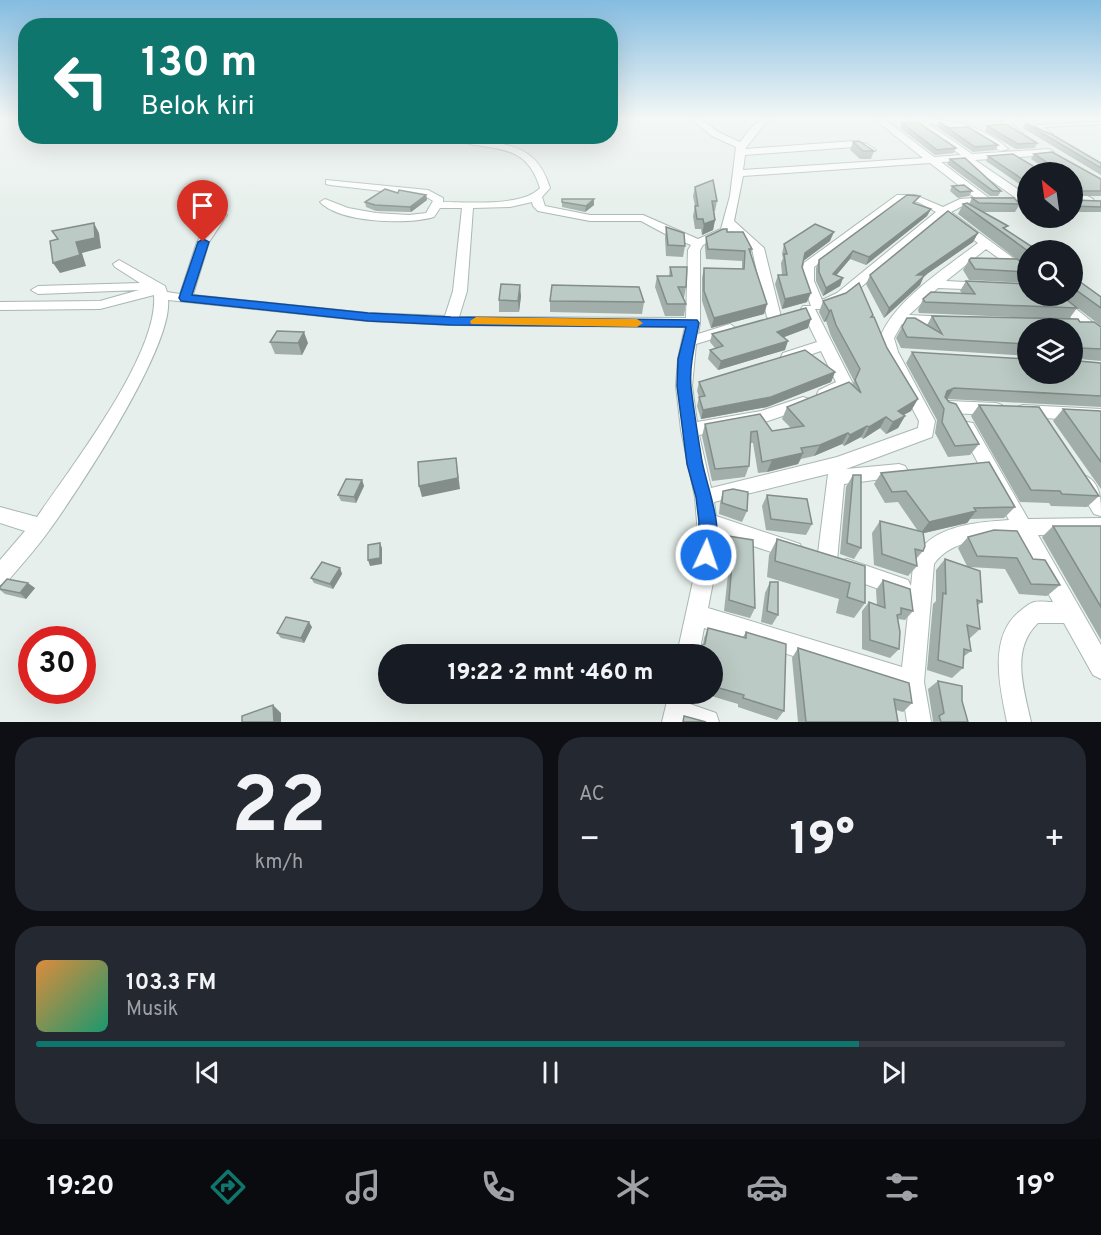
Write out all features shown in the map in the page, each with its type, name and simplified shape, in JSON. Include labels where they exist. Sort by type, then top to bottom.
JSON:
[{"type":"street","points":[[435,206],[502,204],[537,197],[545,188],[541,170],[531,159],[514,152]]},
{"type":"street","points":[[690,644],[705,572],[708,522],[689,430],[684,386],[685,359],[693,323],[694,250],[698,243],[722,234],[728,222],[735,196],[741,152]]},
{"type":"street","points":[[873,152],[886,162]]},
{"type":"street","points":[[920,152],[986,201]]},
{"type":"street","points":[[959,152],[1017,193]]},
{"type":"street","points":[[1008,152],[1024,162]]},
{"type":"street","points":[[737,173],[1049,152],[1059,158]]},
{"type":"street","points":[[325,202],[329,206],[344,211],[400,219],[425,218],[430,215],[440,198],[428,194],[330,183]]},
{"type":"street","points":[[537,197],[538,206],[542,208],[590,218],[643,218],[673,234],[698,243]]},
{"type":"street","points":[[791,313],[806,271],[817,258],[901,197],[916,197],[942,212],[1017,267]]},
{"type":"street","points":[[1083,197],[1089,201]]},
{"type":"street","points":[[791,313],[842,296],[942,212],[960,202],[1017,201]]},
{"type":"street","points":[[1083,201],[1101,201]]},
{"type":"street","points":[[451,321],[460,291],[468,205]]},
{"type":"street","points":[[185,298],[203,242],[221,215]]},
{"type":"street","points":[[689,430],[762,417],[843,385],[843,378],[826,344],[791,313],[758,248],[728,222]]},
{"type":"street","points":[[837,471],[911,439],[928,429],[927,421],[892,355],[887,335],[897,318],[986,243]]},
{"type":"street","points":[[119,264],[160,290],[185,298],[321,314],[451,321],[693,323]]},
{"type":"street","points":[[936,284],[993,287]]},
{"type":"street","points":[[38,290],[160,290]]},
{"type":"street","points":[[0,306],[100,305],[160,290]]},
{"type":"street","points":[[0,575],[41,527],[142,366],[162,314],[160,290]]},
{"type":"street","points":[[1064,306],[1096,332]]},
{"type":"street","points":[[897,318],[968,322]]},
{"type":"street","points":[[689,341],[743,325]]},
{"type":"street","points":[[769,363],[826,344]]},
{"type":"street","points":[[892,355],[911,356]]},
{"type":"street","points":[[684,386],[704,381]]},
{"type":"street","points":[[1101,415],[952,407],[1101,667]]},
{"type":"street","points":[[1035,411],[1048,430]]},
{"type":"street","points":[[965,465],[986,463]]},
{"type":"street","points":[[1074,469],[1101,508]]},
{"type":"street","points":[[704,497],[837,471],[911,470]]},
{"type":"street","points":[[827,561],[837,471]]},
{"type":"street","points":[[0,515],[41,527]]},
{"type":"street","points":[[708,522],[921,594]]},
{"type":"street","points":[[919,722],[912,682],[924,563],[933,549],[952,539],[1023,529],[1101,526]]},
{"type":"street","points":[[1019,722],[1010,665],[1017,630],[1034,613],[1069,612]]},
{"type":"street","points":[[696,615],[912,682]]},
{"type":"street","points":[[677,709],[707,722]]},
{"type":"building","points":[[1052,152],[1070,162],[1046,162],[1034,154]]},
{"type":"building","points":[[1073,152],[1082,152],[1101,163],[1101,168]]},
{"type":"building","points":[[1013,154],[1026,162],[1017,162],[1017,176],[988,156]]},
{"type":"building","points":[[965,158],[1001,191],[993,191],[950,159]]},
{"type":"building","points":[[1083,169],[1101,179],[1101,191],[1083,191]]},
{"type":"building","points":[[713,180],[717,201],[712,201],[715,220],[704,224],[703,219],[697,219],[695,206],[698,206],[695,187]]},
{"type":"building","points":[[964,185],[972,191],[960,192],[952,186]]},
{"type":"building","points":[[385,189],[398,193],[399,190],[426,195],[410,207],[375,205],[365,202]]},
{"type":"building","points":[[907,195],[920,196],[913,203],[931,209],[869,257],[853,251],[833,274],[843,278],[826,288],[819,272],[819,260]]},
{"type":"building","points":[[972,198],[1014,198],[1017,201],[1017,204],[979,203]]},
{"type":"building","points":[[562,199],[594,199],[586,206],[562,202]]},
{"type":"building","points":[[1083,200],[1101,201],[1101,207],[1083,206]]},
{"type":"building","points":[[967,203],[1008,226],[1003,228],[1022,240],[1017,240],[1017,243],[963,204]]},
{"type":"building","points":[[948,211],[978,233],[917,275],[925,275],[889,308],[870,275]]},
{"type":"building","points":[[94,223],[95,238],[76,242],[80,255],[53,263],[50,241],[58,239],[52,231]]},
{"type":"building","points":[[815,224],[834,232],[805,253],[802,267],[811,293],[785,299],[778,275],[787,275],[784,254],[787,254],[784,244]]},
{"type":"building","points":[[666,227],[684,233],[685,246],[668,245]]},
{"type":"building","points":[[727,229],[727,232],[743,232],[752,249],[749,249],[767,304],[714,318],[704,291],[704,268],[744,269],[745,251],[708,249],[706,237]]},
{"type":"building","points":[[971,258],[1017,259],[1017,271],[975,269],[969,260]]},
{"type":"building","points":[[670,267],[687,267],[686,287],[678,287],[686,304],[667,304],[657,276],[672,276]]},
{"type":"building","points":[[966,281],[1017,283],[1017,306],[925,302],[923,299],[931,292],[975,294]]},
{"type":"building","points":[[859,283],[873,315],[871,317],[874,317],[887,348],[918,399],[898,411],[905,416],[893,422],[886,417],[850,435],[848,433],[820,445],[801,448],[803,453],[762,462],[757,431],[751,432],[749,466],[715,469],[705,424],[760,414],[772,431],[804,426],[787,407],[849,382],[861,393],[855,380],[860,369],[836,325],[831,310],[829,311],[823,301],[846,293]]},
{"type":"building","points":[[501,284],[520,285],[518,301],[499,300]]},
{"type":"building","points":[[1083,284],[1101,297],[1101,308],[1083,295]]},
{"type":"building","points":[[552,285],[639,287],[644,302],[550,301]]},
{"type":"building","points":[[1026,306],[1074,306],[1077,308]]},
{"type":"building","points":[[806,308],[811,319],[777,332],[788,341],[721,361],[710,350],[723,346],[712,334]]},
{"type":"building","points":[[932,316],[1029,318],[1017,318],[1017,343],[907,337],[902,327],[907,318],[915,318],[942,334]]},
{"type":"building","points":[[1083,322],[1094,322],[1101,327],[1101,349],[1083,348]]},
{"type":"building","points":[[277,331],[304,332],[298,343],[270,342]]},
{"type":"building","points":[[805,350],[835,372],[771,397],[703,410],[699,397],[705,396],[699,382]]},
{"type":"building","points":[[912,352],[1017,358],[1017,384],[1083,384],[1083,361],[1101,363],[1101,396],[954,388],[947,391],[945,397],[949,402],[956,404],[979,444],[955,446],[942,422],[944,409]]},
{"type":"building","points":[[979,405],[1039,407],[1099,496],[1031,490]]},
{"type":"building","points":[[1063,409],[1101,411],[1101,462]]},
{"type":"building","points":[[456,458],[458,478],[419,486],[418,462]]},
{"type":"building","points":[[989,462],[1015,507],[974,508],[976,511],[929,522],[906,491],[892,492],[881,473]]},
{"type":"building","points":[[853,475],[861,475],[861,548],[847,543]]},
{"type":"building","points":[[346,479],[362,480],[354,497],[338,495]]},
{"type":"building","points":[[733,489],[748,492],[747,511],[722,503],[723,491]]},
{"type":"building","points":[[767,495],[807,499],[812,524],[771,519]]},
{"type":"building","points":[[880,521],[923,532],[925,546],[923,551],[915,549],[917,566],[882,554]]},
{"type":"building","points":[[1053,526],[1101,526],[1101,607]]},
{"type":"building","points":[[994,530],[1017,531],[1033,559],[1045,560],[1060,585],[1031,584],[1017,558],[977,556],[968,537]]},
{"type":"building","points":[[722,535],[753,540],[755,608],[729,600],[732,563],[721,561]]},
{"type":"building","points":[[777,539],[865,566],[865,603],[847,597],[850,583],[775,561]]},
{"type":"building","points":[[380,543],[380,558],[368,560],[368,545]]},
{"type":"building","points":[[945,559],[980,571],[982,602],[977,600],[980,629],[967,625],[971,651],[964,649],[963,668],[938,660],[943,593],[946,594]]},
{"type":"building","points":[[322,562],[340,568],[330,584],[311,578]]},
{"type":"building","points":[[7,579],[28,583],[20,593],[0,589]]},
{"type":"building","points":[[883,580],[910,589],[913,611],[901,608],[901,614],[897,615],[900,632],[899,649],[870,640],[869,602],[885,608]]},
{"type":"building","points":[[770,582],[778,582],[778,615],[767,611]]},
{"type":"building","points":[[286,617],[309,622],[301,638],[277,633]]},
{"type":"building","points":[[708,628],[746,638],[746,632],[786,644],[784,711],[723,689],[723,644],[705,644]]},
{"type":"building","points":[[798,648],[909,683],[912,703],[894,699],[898,722],[806,722]]},
{"type":"building","points":[[938,681],[962,686],[962,701],[968,722],[941,722],[939,716],[944,713]]},
{"type":"building","points":[[273,705],[274,722],[242,722],[242,716]]},
{"type":"building","points":[[684,716],[706,722],[683,722]]},
{"type":"slow traffic","points":[[476,321],[637,323]]},
{"type":"route","points":[[203,242],[185,298],[321,314],[368,317],[451,321],[693,323],[685,359],[684,386],[695,464],[708,522],[706,555]]}]
